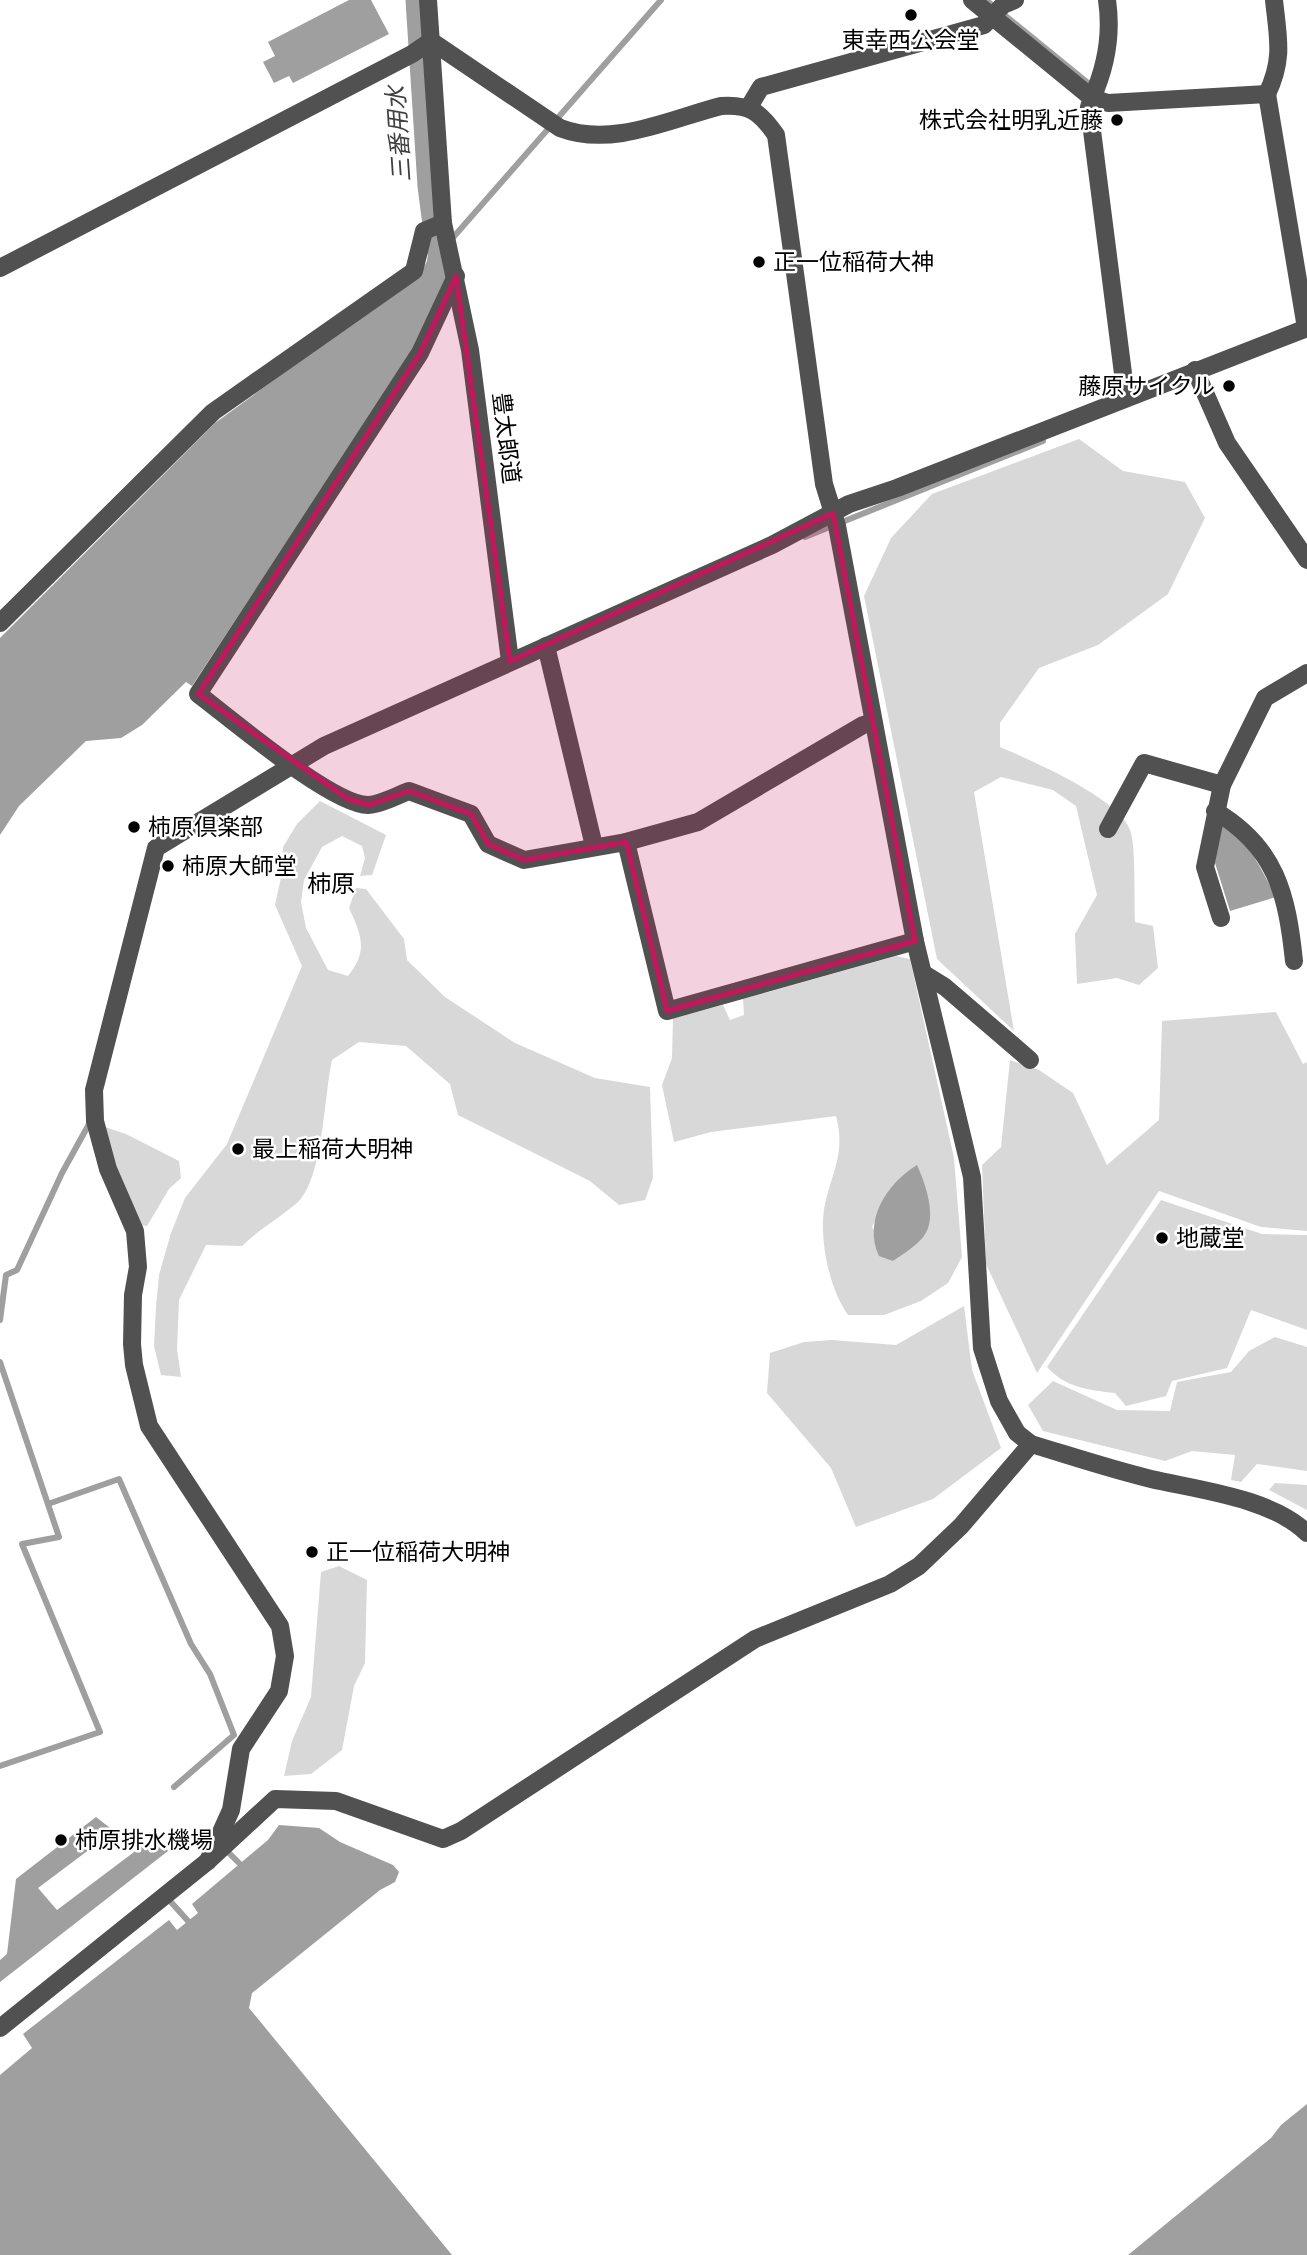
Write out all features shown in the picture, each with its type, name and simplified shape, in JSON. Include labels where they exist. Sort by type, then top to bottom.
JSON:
[{"type":"street","points":[[0,623],[213,412],[414,271],[424,231],[441,233],[422,48],[428,0]]},
{"type":"street","points":[[972,0],[1002,8],[1108,103],[1268,91]]},
{"type":"street","points":[[1107,0],[1110,21],[1095,92],[1089,107],[1126,397]]},
{"type":"street","points":[[208,1861],[231,1810],[242,1749],[279,1691],[284,1665],[284,1640],[280,1626],[149,1426],[133,1355],[132,1313],[138,1267],[137,1241],[108,1168],[95,1121],[94,1090],[156,848],[291,764],[510,661],[772,545],[1126,397],[1306,328],[1268,91],[1278,71],[1280,52],[1274,0]]},
{"type":"street","points":[[749,107],[761,87],[984,25],[1002,8]]},
{"type":"street","points":[[422,48],[553,123],[593,136],[626,132],[721,106],[749,107],[765,120],[780,149],[824,484],[835,519],[915,941],[972,1177],[982,1348],[999,1401],[1017,1433],[1031,1444],[1149,1478],[1230,1496],[1293,1519],[1307,1533]]},
{"type":"street","points":[[0,268],[422,48]]},
{"type":"street","name":"豊太郎道","points":[[441,233],[456,276],[470,350],[510,661]]},
{"type":"street","points":[[456,276],[420,353],[198,694],[291,764],[348,799],[369,805],[409,791],[471,814],[488,844],[524,860],[626,842],[698,822],[873,722]]},
{"type":"street","points":[[1195,370],[1227,443],[1307,561]]},
{"type":"street","points":[[546,646],[594,846]]},
{"type":"street","points":[[1221,918],[1205,867],[1222,785],[1265,698],[1307,673]]},
{"type":"street","points":[[1108,829],[1144,763],[1222,785]]},
{"type":"street","points":[[1215,811],[1242,826],[1261,849],[1281,886],[1290,923],[1294,961]]},
{"type":"street","points":[[626,842],[667,1011],[915,941]]},
{"type":"street","points":[[924,974],[945,987],[1030,1060]]},
{"type":"street","points":[[0,2028],[208,1861],[275,1799],[336,1801],[443,1839],[461,1831],[755,1639],[890,1584],[919,1566],[961,1526],[1031,1444]]},
{"type":"highlighted area","points":[[456,276],[510,661],[833,513],[915,941],[667,1011],[626,842],[524,860],[488,844],[471,814],[409,791],[369,805],[348,799],[198,694],[420,353]]},
{"type":"shaded area","points":[[349,0],[371,0],[389,34],[293,83],[289,76],[274,83],[263,62],[275,56],[268,42]]},
{"type":"shaded area","points":[[439,233],[449,267],[446,283],[414,349],[192,686],[186,682],[142,725],[121,738],[86,741],[19,806],[0,835],[0,638],[215,423],[421,273],[427,261],[430,239]]},
{"type":"shaded area","points":[[1079,439],[1123,471],[1185,482],[1205,518],[1168,594],[1098,645],[1039,668],[1000,723],[1000,747],[1072,781],[1109,805],[1122,818],[1132,837],[1135,922],[1153,926],[1158,968],[1139,985],[1117,978],[1077,984],[1075,934],[1097,895],[1076,806],[1053,790],[1001,777],[974,792],[1014,1031],[937,959],[864,596],[891,538],[932,494]]},
{"type":"shaded area","points":[[320,801],[386,835],[372,875],[360,876],[365,858],[362,846],[342,836],[322,847],[304,880],[301,902],[306,928],[328,970],[348,976],[358,959],[361,951],[360,935],[349,908],[356,888],[366,889],[404,939],[407,960],[445,997],[515,1043],[595,1078],[650,1087],[653,1178],[645,1200],[619,1205],[590,1181],[458,1115],[450,1084],[406,1046],[359,1042],[332,1060],[318,1156],[306,1190],[298,1202],[242,1246],[206,1245],[179,1300],[177,1349],[181,1377],[161,1375],[154,1346],[159,1275],[185,1198],[227,1144],[302,966],[275,905],[282,873],[283,847],[297,824]]},
{"type":"shaded area","points":[[1219,825],[1228,828],[1245,843],[1276,897],[1230,911],[1215,863]]},
{"type":"shaded area","points":[[896,956],[910,959],[954,1158],[962,1257],[948,1283],[921,1301],[884,1315],[848,1315],[842,1305],[832,1283],[826,1258],[823,1221],[838,1158],[839,1132],[836,1116],[711,1132],[674,1142],[662,1085],[672,1058],[673,1018],[723,1005],[730,1020],[744,1015],[743,999]],"holes":[[[890,1189],[925,1235],[893,1261],[872,1227]]]},
{"type":"shaded area","points":[[1276,1012],[1303,1064],[1307,1062],[1307,1231],[1261,1227],[1159,1191],[1037,1373],[986,1264],[982,1165],[1001,1147],[1010,1060],[1039,1070],[1073,1093],[1107,1165],[1159,1120],[1162,1021]]},
{"type":"shaded area","points":[[102,1126],[126,1134],[179,1161],[181,1178],[169,1189],[147,1226],[139,1225],[114,1169]]},
{"type":"shaded area","points":[[917,1165],[929,1200],[928,1228],[917,1243],[893,1261],[879,1256],[874,1230],[876,1217],[887,1193]]},
{"type":"shaded area","points":[[1161,1200],[1262,1234],[1307,1235],[1307,1330],[1251,1310],[1227,1368],[1172,1381],[1166,1396],[1126,1406],[1115,1393],[1070,1384],[1047,1367]]},
{"type":"shaded area","points":[[964,1306],[972,1370],[1001,1448],[933,1499],[856,1527],[831,1468],[767,1393],[770,1353],[804,1342],[832,1340],[896,1345]]},
{"type":"shaded area","points":[[1275,1337],[1307,1347],[1307,1471],[1257,1464],[1241,1482],[1231,1480],[1235,1455],[1192,1451],[1165,1461],[1043,1431],[1028,1405],[1053,1381],[1117,1410],[1170,1411],[1177,1382],[1231,1372],[1249,1351]]},
{"type":"shaded area","points":[[1275,1483],[1307,1485],[1307,1510],[1269,1490]]},
{"type":"shaded area","points":[[339,1566],[367,1580],[365,1663],[354,1686],[342,1750],[311,1774],[284,1776],[292,1741],[311,1697],[321,1572]]},
{"type":"shaded area","points":[[96,1817],[114,1831],[38,1888],[57,1910],[158,1834],[168,1851],[0,1982],[0,1960],[7,1954],[16,1879]]},
{"type":"shaded area","points":[[279,1825],[319,1828],[340,1842],[393,1865],[399,1872],[395,1882],[380,1890],[252,1993],[249,2008],[452,2255],[0,2255],[0,2075],[32,2048],[23,2034],[169,1920],[177,1930],[198,1913],[192,1904],[268,1840]]},
{"type":"shaded area","points":[[1307,2104],[1307,2255],[1128,2255],[1271,2138],[1281,2125]]},
{"type":"waterway","name":"三番用水","points":[[417,0],[429,186],[437,248]]},
{"type":"waterway","points":[[450,241],[661,0]]},
{"type":"waterway","points":[[986,0],[1093,87]]},
{"type":"waterway","points":[[805,537],[1043,441]]},
{"type":"waterway","points":[[0,1320],[6,1275],[17,1270],[62,1173],[89,1124]]},
{"type":"waterway","points":[[0,1362],[59,1537],[22,1544],[100,1732],[0,1766]]},
{"type":"waterway","points":[[48,1504],[119,1479],[191,1644],[210,1674],[234,1735],[174,1787]]},
{"type":"waterway","points":[[228,1852],[239,1863]]},
{"type":"waterway","points":[[170,1901],[188,1921]]},
{"type":"place","name":"東幸西公会堂","points":[[911,15]]},
{"type":"place","name":"株式会社明乳近藤","points":[[1117,120]]},
{"type":"place","name":"正一位稲荷大神","points":[[759,262]]},
{"type":"place","name":"藤原サイクル","points":[[1229,386]]},
{"type":"place","name":"柿原倶楽部","points":[[134,827]]},
{"type":"place","name":"柿原大師堂","points":[[168,866]]},
{"type":"place","name":"最上稲荷大明神","points":[[238,1149]]},
{"type":"place","name":"地蔵堂","points":[[1162,1238]]},
{"type":"place","name":"正一位稲荷大明神","points":[[312,1552]]},
{"type":"place","name":"柿原排水機場","points":[[61,1840]]},
{"type":"district","name":"柿原","points":[[331,884]]}]
